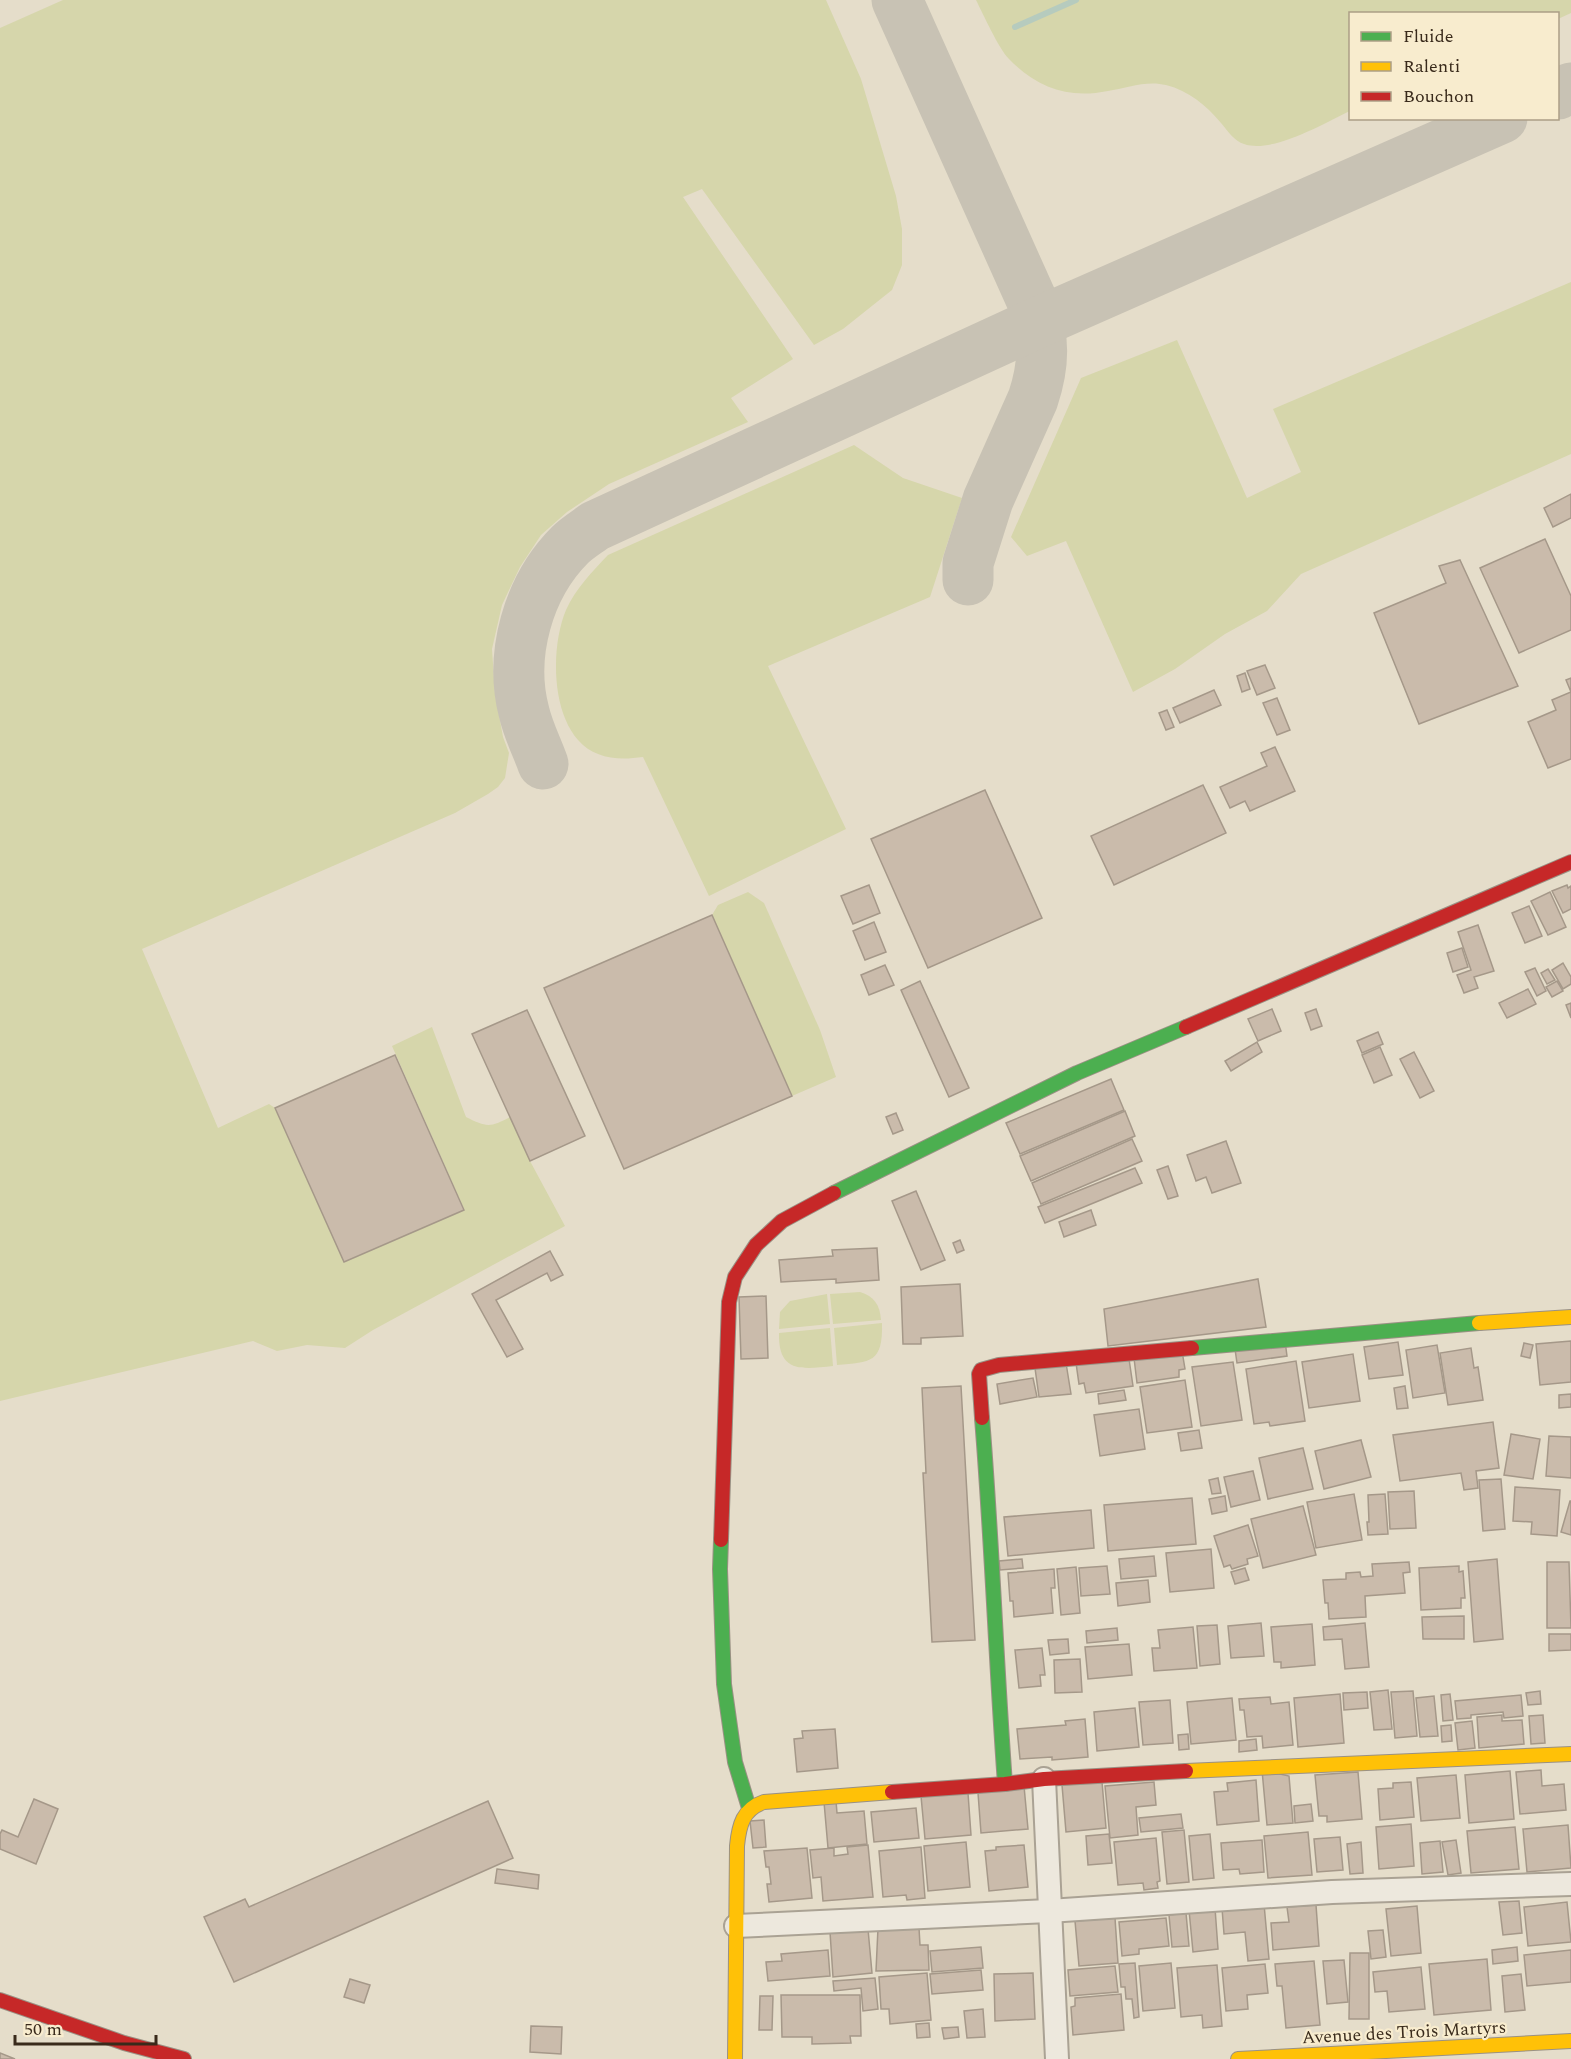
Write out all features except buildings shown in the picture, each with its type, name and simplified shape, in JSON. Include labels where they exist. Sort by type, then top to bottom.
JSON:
[{"type":"street","points":[[749,1808],[735,1762],[729,1730],[724,1684],[720,1569],[729,1302],[735,1277],[756,1245],[782,1221],[856,1181],[1077,1073],[1571,862]]},
{"type":"street","points":[[1005,1784],[990,1515],[979,1374],[981,1370],[999,1365],[1399,1329],[1571,1317]]},
{"type":"street","points":[[735,2059],[739,1824],[749,1808],[764,1802],[1044,1779],[1571,1754]]},
{"type":"street","points":[[1044,1779],[1057,2059]]},
{"type":"street","points":[[736,1926],[1049,1911],[1332,1892],[1571,1884]]},
{"type":"street","points":[[0,2000],[124,2043],[184,2059]]},
{"type":"street","name":"Avenue des Trois Martyrs","points":[[1238,2059],[1571,2041]]},
{"type":"green space","points":[[63,0],[826,0],[861,79],[896,196],[902,229],[902,265],[892,290],[843,329],[814,345],[702,189],[683,197],[793,359],[731,398],[748,422],[609,484],[567,512],[541,535],[520,567],[502,605],[492,649],[495,693],[503,737],[509,753],[505,778],[488,794],[455,813],[142,949],[218,1128],[269,1104],[275,1108],[344,1262],[464,1209],[392,1046],[432,1027],[466,1117],[488,1125],[510,1117],[530,1161],[565,1226],[373,1330],[345,1348],[307,1345],[277,1351],[253,1341],[0,1401],[0,28]]},
{"type":"green space","points":[[976,0],[1571,0],[1571,13],[1559,19],[1559,12],[1349,12],[1349,111],[1298,136],[1269,145],[1256,146],[1237,141],[1209,110],[1182,91],[1166,85],[1144,84],[1108,91],[1080,93],[1066,92],[1042,84],[1009,59],[991,31]]},
{"type":"green space","points":[[1571,282],[1571,454],[1301,574],[1267,611],[1225,634],[1175,669],[1133,692],[1066,541],[1027,556],[1011,537],[1081,378],[1177,340],[1247,498],[1301,472],[1273,409]]},
{"type":"green space","points":[[854,445],[903,478],[962,498],[930,597],[768,666],[846,829],[709,896],[643,757],[620,758],[598,754],[582,744],[570,729],[562,711],[556,668],[557,647],[566,610],[585,581],[608,555]]},
{"type":"green space","points":[[748,892],[764,903],[820,1030],[836,1077],[792,1096],[712,915],[718,905]]},
{"type":"green space","points":[[860,1292],[875,1302],[881,1320],[833,1324],[830,1294]]},
{"type":"green space","points":[[827,1294],[830,1324],[779,1329],[780,1312],[790,1301]]},
{"type":"green space","points":[[882,1323],[880,1346],[873,1358],[859,1363],[837,1365],[834,1328]]},
{"type":"green space","points":[[830,1328],[833,1366],[802,1368],[794,1366],[783,1356],[779,1333]]},
{"type":"waterway","points":[[1015,27],[1076,0]]},
{"type":"taxiway","points":[[897,0],[1033,303],[1041,339],[1042,351],[1037,386],[988,500],[968,563],[968,580]]},
{"type":"taxiway","points":[[1559,94],[1571,88]]},
{"type":"taxiway","points":[[543,764],[530,732],[520,690],[521,645],[533,601],[543,581],[555,562],[573,542],[595,526],[1039,322],[1497,120]]},
{"type":"traffic: fast","points":[[834,1193],[1077,1073],[1186,1027]]},
{"type":"traffic: fast","points":[[1192,1348],[1479,1323]]},
{"type":"traffic: fast","points":[[982,1418],[1005,1784]]},
{"type":"traffic: fast","points":[[721,1540],[724,1684],[735,1762],[749,1808]]},
{"type":"traffic: slow","points":[[1479,1323],[1571,1317]]},
{"type":"traffic: slow","points":[[1186,1771],[1571,1754]]},
{"type":"traffic: slow","points":[[735,2059],[737,1846],[743,1819],[751,1809],[764,1802],[892,1792]]},
{"type":"traffic: slow","points":[[1238,2059],[1571,2041]]},
{"type":"traffic: jam","points":[[1186,1027],[1571,862]]},
{"type":"traffic: jam","points":[[721,1540],[729,1302],[735,1277],[756,1245],[782,1221],[834,1193]]},
{"type":"traffic: jam","points":[[982,1418],[979,1374],[981,1370],[999,1365],[1192,1348]]},
{"type":"traffic: jam","points":[[892,1792],[1044,1779],[1186,1771]]},
{"type":"traffic: jam","points":[[0,2000],[124,2043],[184,2059]]}]
